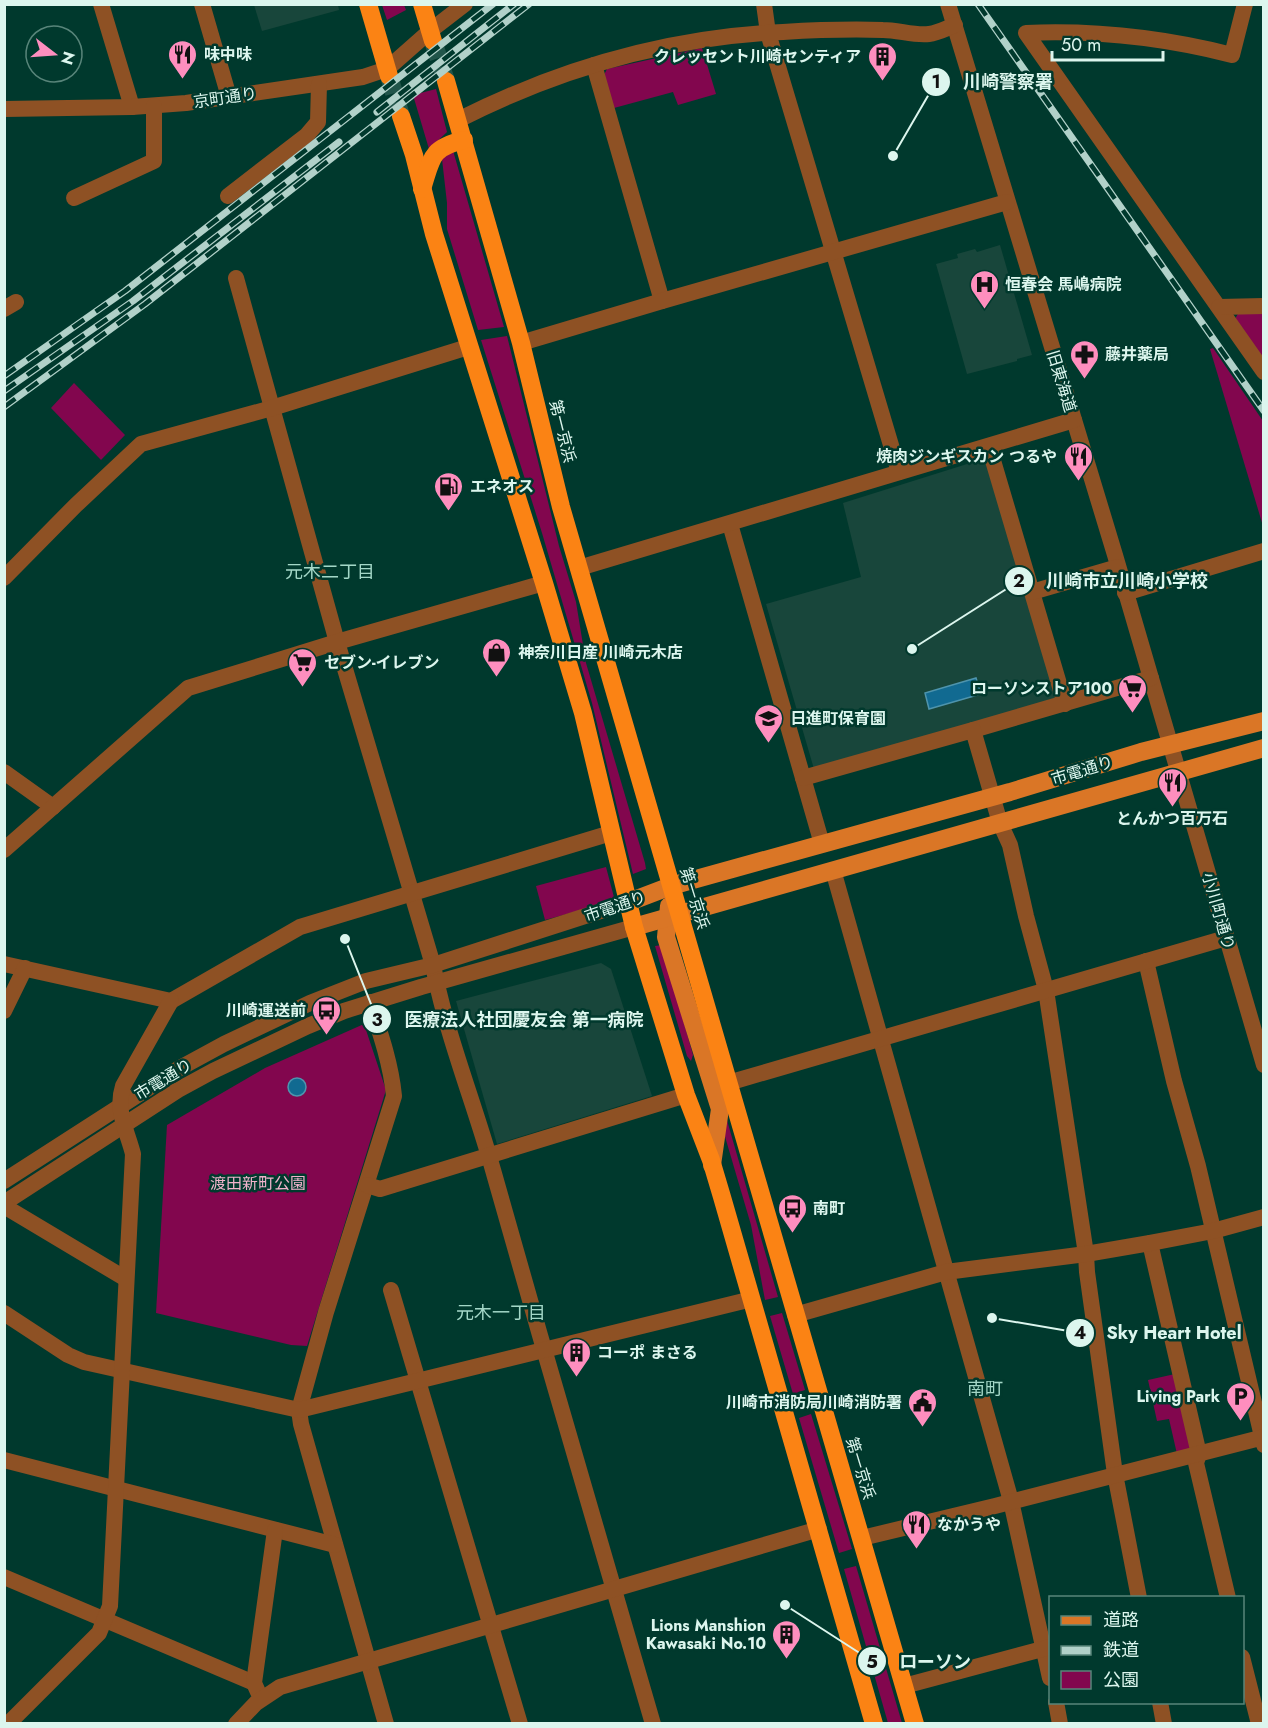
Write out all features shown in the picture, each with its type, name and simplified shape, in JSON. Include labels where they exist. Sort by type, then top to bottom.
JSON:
[{"type":"highway","points":[[368,4],[388,73]]},
{"type":"highway","points":[[422,4],[431,36]]},
{"type":"highway","name":"第一京浜","points":[[446,81],[521,343],[559,498],[671,886],[674,916],[728,1083],[915,1724]]},
{"type":"highway","points":[[401,116],[468,347],[583,713],[634,927],[686,1095],[712,1165],[874,1724]]},
{"type":"highway","points":[[422,189],[434,154],[446,144],[464,140]]},
{"type":"main road","name":"市電通り","points":[[634,927],[1000,823],[1174,758],[1263,721]]},
{"type":"main road","name":"市電通り","points":[[629,902],[671,886],[993,797],[1174,758],[1263,748]]},
{"type":"main road","points":[[674,916],[666,937],[720,1109],[712,1165]]},
{"type":"street","points":[[102,4],[132,107]]},
{"type":"street","points":[[202,4],[229,97]]},
{"type":"street","name":"京町通り","points":[[4,109],[154,106],[388,73],[465,4]]},
{"type":"street","points":[[764,4],[768,33],[899,472]]},
{"type":"street","name":"旧東海道","points":[[948,4],[1174,758]]},
{"type":"street","points":[[1245,4],[1232,55],[1112,34],[1026,33],[1220,307],[1263,372]]},
{"type":"street","points":[[458,120],[515,93],[594,65],[695,41],[823,30],[886,30],[928,34],[955,25]]},
{"type":"street","points":[[594,65],[662,301]]},
{"type":"street","points":[[228,196],[307,135],[318,122],[319,84]]},
{"type":"street","points":[[74,198],[154,161],[154,106]]},
{"type":"street","points":[[521,343],[1007,202]]},
{"type":"street","points":[[236,278],[337,642],[489,1156],[653,1724]]},
{"type":"street","points":[[1220,307],[1263,306]]},
{"type":"street","points":[[4,578],[76,505],[141,444],[272,408],[468,347]]},
{"type":"street","points":[[579,568],[1074,420]]},
{"type":"street","points":[[988,447],[1065,704]]},
{"type":"street","points":[[730,524],[822,844]]},
{"type":"street","points":[[1125,592],[1263,551]]},
{"type":"street","points":[[1032,592],[1118,567]]},
{"type":"street","points":[[4,850],[188,688],[337,642],[544,583]]},
{"type":"street","points":[[803,778],[1151,678]]},
{"type":"street","points":[[974,730],[1000,823],[1010,845],[1046,990],[1086,1254],[1115,1474],[1139,1596]]},
{"type":"street","name":"小川町通り","points":[[1174,758],[1226,938],[1260,1042],[1263,1065]]},
{"type":"street","points":[[4,771],[53,807]]},
{"type":"street","points":[[8,1724],[99,1633],[110,1606],[133,1154],[119,1106],[123,1086],[171,1001],[300,927],[611,833]]},
{"type":"street","points":[[832,870],[1011,1501],[1047,1647],[1049,1668]]},
{"type":"street","name":"市電通り","points":[[4,1181],[178,1069],[310,1003],[366,981],[433,965],[629,902]]},
{"type":"street","name":"市電通り","points":[[4,1204],[123,1125],[213,1071],[308,1026],[370,1002],[634,927]]},
{"type":"street","points":[[728,1083],[1226,938]]},
{"type":"street","points":[[862,1538],[1115,1474],[1263,1440],[1198,1166],[1174,1081],[1146,961]]},
{"type":"street","points":[[4,964],[171,1001]]},
{"type":"street","points":[[4,1011],[25,968]]},
{"type":"street","points":[[370,1002],[380,1031],[394,1096],[313,1355],[299,1410],[301,1424],[386,1724]]},
{"type":"street","points":[[367,1185],[380,1189],[686,1095]]},
{"type":"street","points":[[4,1204],[126,1279]]},
{"type":"street","points":[[795,1315],[946,1272],[1086,1254],[1150,1243],[1213,1231],[1263,1217]]},
{"type":"street","points":[[1150,1243],[1199,1454],[1196,1463],[1228,1596]]},
{"type":"street","points":[[391,1290],[520,1724]]},
{"type":"street","points":[[4,1313],[68,1355],[84,1362],[299,1410],[752,1299]]},
{"type":"street","points":[[4,1460],[335,1545]]},
{"type":"street","points":[[236,1724],[256,1711],[280,1687],[819,1529]]},
{"type":"street","points":[[256,1711],[254,1683],[275,1530]]},
{"type":"street","points":[[4,1578],[254,1683]]},
{"type":"street","points":[[904,1686],[1047,1647]]},
{"type":"street","points":[[1244,1665],[1259,1724]]},
{"type":"street","points":[[1056,1704],[1060,1724]]},
{"type":"street","points":[[1160,1704],[1164,1724]]},
{"type":"shaded area","points":[[254,5],[338,5],[339,10],[262,31]]},
{"type":"shaded area","name":"恒春会 馬嶋病院","points":[[1000,245],[1032,355],[967,374],[936,264],[958,258],[957,254],[975,249],[977,252]]},
{"type":"shaded area","points":[[983,459],[989,461],[1058,693],[1053,702],[814,769],[766,604],[861,577],[843,503]]},
{"type":"shaded area","points":[[976,678],[981,694],[929,709],[925,693]]},
{"type":"shaded area","points":[[601,963],[611,969],[652,1096],[497,1144],[456,1001]]},
{"type":"shaded area","points":[[297,1078],[303,1081],[306,1087],[303,1093],[297,1096],[291,1093],[288,1087],[291,1081]]},
{"type":"green space","points":[[382,5],[404,5],[406,10],[387,20]]},
{"type":"green space","points":[[702,48],[716,94],[678,105],[673,92],[614,108],[604,75],[607,69]]},
{"type":"green space","points":[[436,89],[447,132],[429,149],[413,95]]},
{"type":"green space","points":[[453,151],[504,327],[478,330],[447,229],[447,203],[442,159]]},
{"type":"green space","points":[[1239,312],[1263,312],[1263,360],[1235,319]]},
{"type":"green space","points":[[507,336],[559,546],[576,602],[586,663],[645,863],[646,869],[633,874],[592,703],[542,533],[481,340]]},
{"type":"green space","points":[[1213,348],[1263,421],[1263,526],[1210,349]]},
{"type":"green space","points":[[74,383],[125,435],[101,460],[51,408]]},
{"type":"green space","points":[[606,867],[615,901],[545,920],[536,886]]},
{"type":"green space","points":[[662,945],[693,1055],[691,1061],[687,1056],[655,946]]},
{"type":"green space","points":[[671,953],[679,954],[778,1297],[765,1300],[751,1225]]},
{"type":"green space","name":"渡田新町公園","points":[[364,1024],[386,1090],[307,1346],[291,1345],[156,1313],[167,1125],[265,1068]]},
{"type":"green space","points":[[782,1313],[805,1390],[793,1394],[770,1316]]},
{"type":"green space","points":[[1175,1374],[1192,1451],[1177,1454],[1169,1419],[1157,1421],[1148,1380]]},
{"type":"green space","points":[[811,1414],[852,1549],[839,1553],[799,1418]]},
{"type":"green space","points":[[856,1566],[902,1723],[888,1723],[844,1569]]},
{"type":"tunnel","points":[[433,41],[446,81]]},
{"type":"tunnel","points":[[389,76],[401,116]]},
{"type":"railway","points":[[4,376],[125,291],[493,4]]},
{"type":"railway","points":[[377,112],[514,4]]},
{"type":"railway","points":[[4,407],[145,304],[529,4]]},
{"type":"railway","points":[[978,4],[1264,411]]},
{"type":"railway","points":[[4,391],[133,301],[339,142]]},
{"type":"place","name":"味中味","points":[[183,80]]},
{"type":"place","name":"クレッセント川崎センティア","points":[[882,82]]},
{"type":"place","name":"川崎警察署","points":[[893,156]]},
{"type":"place","name":"恒春会 馬嶋病院","points":[[984,310]]},
{"type":"place","name":"藤井薬局","points":[[1084,380]]},
{"type":"place","name":"焼肉ジンギスカン つるや","points":[[1078,482]]},
{"type":"place","name":"エネオス","points":[[449,512]]},
{"type":"place","name":"川崎市立川崎小学校","points":[[912,649]]},
{"type":"place","name":"神奈川日産 川崎元木店","points":[[497,678]]},
{"type":"place","name":"セブン-イレブン","points":[[303,688]]},
{"type":"place","name":"ローソンストア100","points":[[1133,714]]},
{"type":"place","name":"日進町保育園","points":[[769,744]]},
{"type":"place","name":"とんかつ百万石","points":[[1172,808]]},
{"type":"place","name":"医療法人社団慶友会 第一病院","points":[[345,939]]},
{"type":"place","name":"川崎運送前","points":[[327,1036]]},
{"type":"place","name":"南町","points":[[792,1234]]},
{"type":"place","name":"Sky Heart Hotel","points":[[992,1318]]},
{"type":"place","name":"コーポ まさる","points":[[576,1378]]},
{"type":"place","name":"Living Park","points":[[1241,1422]]},
{"type":"place","name":"川崎市消防局川崎消防署","points":[[923,1428]]},
{"type":"place","name":"なかうや","points":[[916,1550]]},
{"type":"place","name":"ローソン","points":[[785,1605]]},
{"type":"place","name":"Lions Manshion Kawasaki No.10","points":[[787,1660]]},
{"type":"district","name":"元木二丁目","points":[[330,572]]},
{"type":"district","name":"元木一丁目","points":[[501,1313]]},
{"type":"district","name":"南町","points":[[985,1389]]}]
